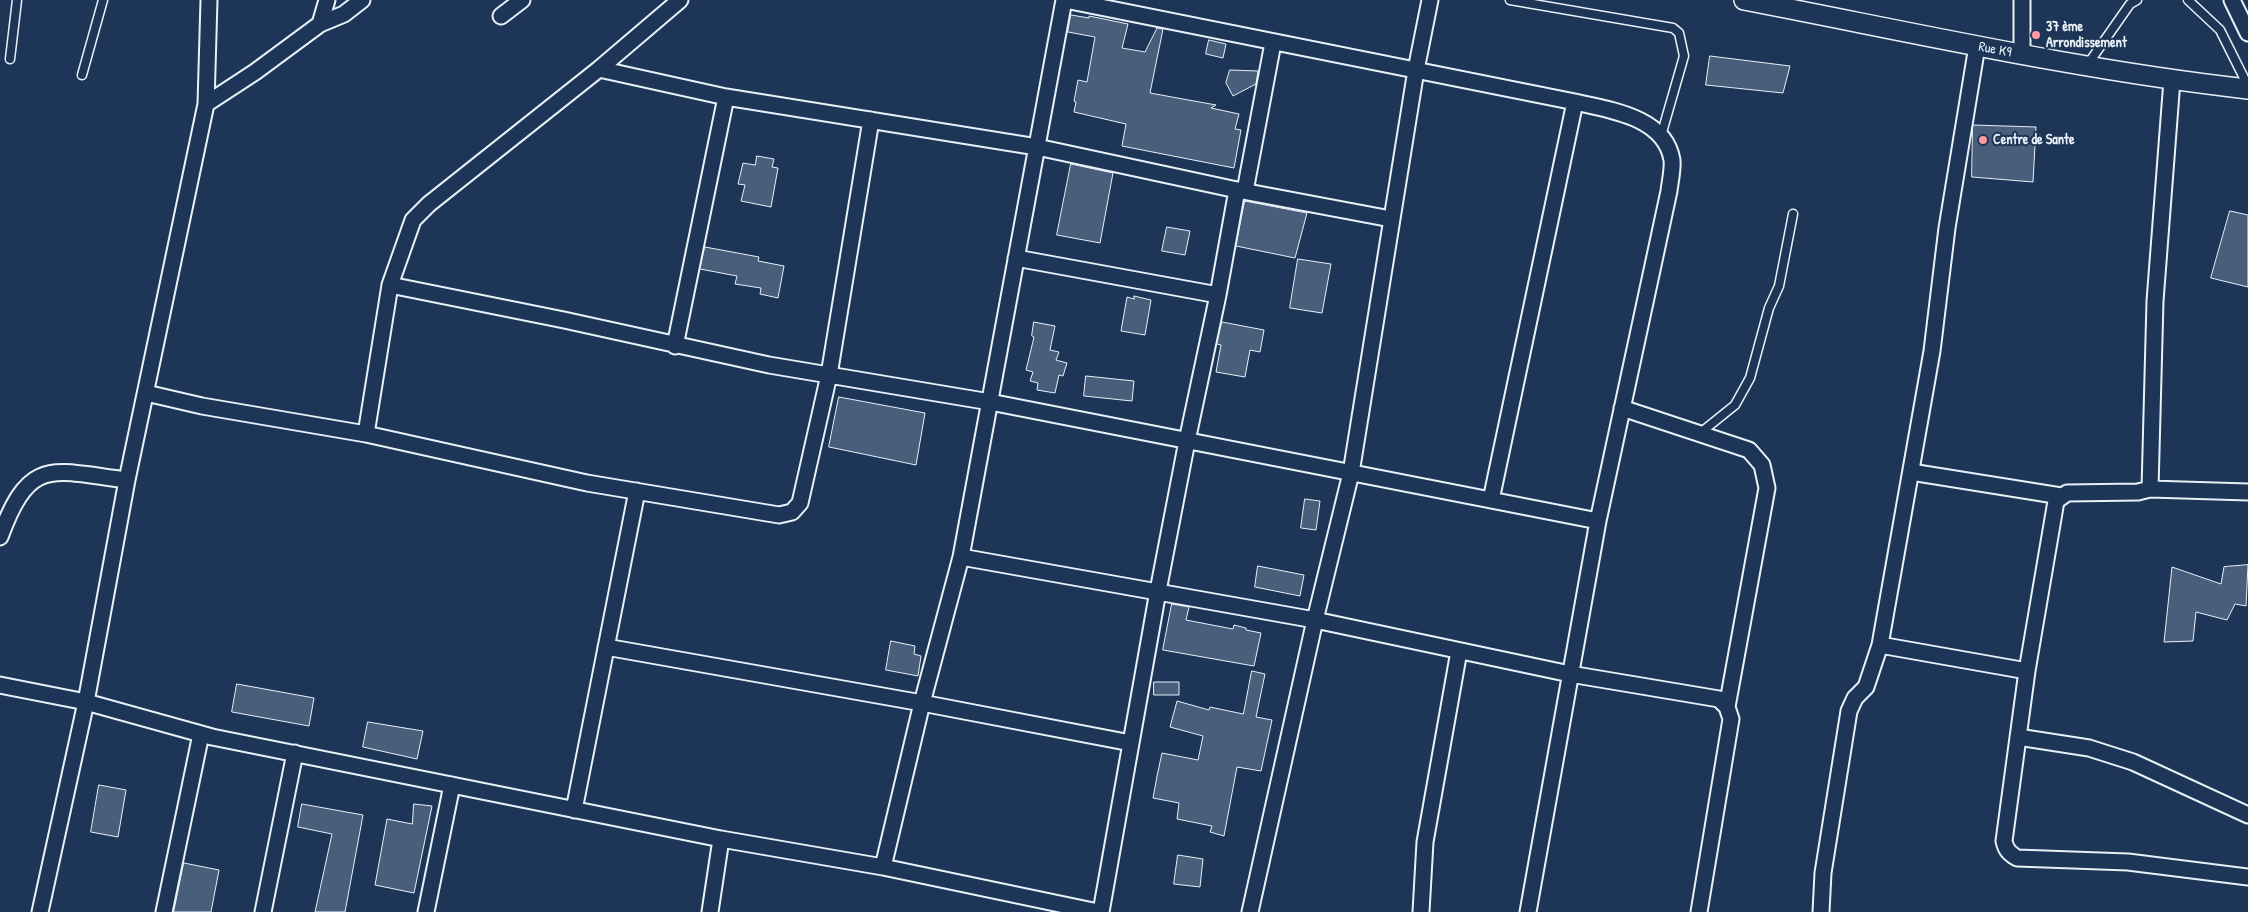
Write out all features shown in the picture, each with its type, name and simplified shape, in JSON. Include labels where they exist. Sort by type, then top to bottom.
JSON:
[{"type":"street","points":[[40,912],[86,702],[127,480],[206,104],[209,0]]},
{"type":"street","points":[[320,24],[327,0]]},
{"type":"street","points":[[206,104],[320,24],[344,14],[362,0]]},
{"type":"street","points":[[501,16],[522,0]]},
{"type":"street","points":[[366,434],[390,285],[413,220],[429,204],[599,69],[680,0]]},
{"type":"street","points":[[883,867],[922,703],[961,557],[1065,0],[1575,102],[1623,114],[1648,125],[1661,136],[1672,160],[1669,191],[1598,521],[1528,912]]},
{"type":"street","points":[[1250,912],[1351,473],[1391,219],[1416,70],[1430,0]]},
{"type":"street","name":"Rue K9","points":[[1744,0],[2022,56],[2172,80],[2248,87]]},
{"type":"street","points":[[2022,0],[2022,56]]},
{"type":"street","points":[[2232,0],[2248,33]]},
{"type":"street","points":[[0,685],[86,702],[201,734],[720,839],[883,867],[1100,912],[1187,441],[1273,43]]},
{"type":"street","points":[[1821,912],[1823,874],[1849,711],[1855,698],[1866,687],[1880,645],[1932,351],[1947,228],[1977,46]]},
{"type":"street","points":[[599,69],[726,97],[1037,147],[1391,219]]},
{"type":"street","points":[[2150,489],[2155,301],[2172,80]]},
{"type":"street","points":[[675,346],[726,97]]},
{"type":"street","points":[[1491,500],[1575,102]]},
{"type":"street","points":[[146,393],[202,406],[366,434],[587,483],[779,515],[792,512],[800,503],[829,375],[872,120]]},
{"type":"street","points":[[1016,258],[1218,295]]},
{"type":"street","points":[[390,285],[564,320],[675,346],[829,375],[990,402],[1598,521]]},
{"type":"street","points":[[1622,408],[1750,450],[1762,465],[1767,488],[1727,707]]},
{"type":"street","points":[[0,537],[12,509],[23,490],[40,476],[56,471],[127,480]]},
{"type":"street","points":[[1911,472],[2061,496]]},
{"type":"street","points":[[2248,492],[2150,489],[2138,492],[2067,493],[2056,501],[2026,671],[2004,841],[2005,848],[2017,858],[2128,862],[2248,877]]},
{"type":"street","points":[[574,810],[637,491]]},
{"type":"street","points":[[961,557],[1316,620],[1570,674],[1719,699],[1727,707],[1731,719],[1699,912]]},
{"type":"street","points":[[1880,645],[2026,671]]},
{"type":"street","points":[[606,648],[922,703],[1131,744]]},
{"type":"street","points":[[1421,912],[1425,842],[1459,651]]},
{"type":"street","points":[[164,912],[201,734]]},
{"type":"street","points":[[2018,737],[2081,746],[2133,762],[2248,814]]},
{"type":"street","points":[[263,912],[295,753]]},
{"type":"street","points":[[426,912],[452,785]]},
{"type":"street","points":[[710,912],[720,839]]},
{"type":"lane","points":[[10,59],[17,0]]},
{"type":"lane","points":[[82,75],[103,0]]},
{"type":"lane","points":[[1510,0],[1668,27],[1673,28],[1679,33],[1684,56],[1661,136]]},
{"type":"lane","points":[[2087,66],[2130,4],[2137,0]]},
{"type":"lane","points":[[2188,0],[2220,30],[2248,87]]},
{"type":"lane","points":[[1699,434],[1735,405],[1750,378],[1769,308],[1780,286],[1794,214]]},
{"type":"building","points":[[1071,15],[1089,18],[1089,16],[1128,24],[1122,48],[1145,52],[1157,28],[1163,29],[1150,93],[1216,105],[1211,108],[1239,114],[1235,129],[1241,130],[1234,168],[1122,146],[1126,124],[1074,112],[1078,80],[1087,82],[1095,37],[1068,32]]},
{"type":"building","points":[[1209,40],[1226,44],[1223,58],[1206,54]]},
{"type":"building","points":[[1710,56],[1790,66],[1783,93],[1706,85]]},
{"type":"building","points":[[1230,70],[1258,71],[1256,84],[1233,96],[1226,83]]},
{"type":"building","points":[[1973,125],[2036,127],[2033,182],[1972,177]]},
{"type":"building","points":[[757,156],[774,159],[772,167],[778,168],[771,207],[741,201],[745,185],[738,184],[743,163],[755,165]]},
{"type":"building","points":[[1071,164],[1113,173],[1100,243],[1057,235]]},
{"type":"building","points":[[1245,201],[1307,213],[1295,258],[1236,246]]},
{"type":"building","points":[[2230,211],[2248,215],[2248,287],[2211,278]]},
{"type":"building","points":[[1167,227],[1190,231],[1185,255],[1162,251]]},
{"type":"building","points":[[705,247],[759,257],[758,261],[784,266],[778,298],[760,294],[761,288],[735,284],[737,276],[700,269]]},
{"type":"building","points":[[1298,259],[1331,264],[1322,313],[1290,308]]},
{"type":"building","points":[[1134,296],[1151,300],[1145,335],[1121,331],[1127,297],[1134,299]]},
{"type":"building","points":[[1034,322],[1055,326],[1050,350],[1059,352],[1056,360],[1067,363],[1063,376],[1059,375],[1055,393],[1037,390],[1038,383],[1030,381],[1033,372],[1026,370],[1034,337],[1032,336]]},
{"type":"building","points":[[1222,322],[1264,330],[1260,352],[1250,350],[1245,377],[1216,372],[1221,345],[1217,344]]},
{"type":"building","points":[[1086,376],[1134,381],[1132,401],[1084,396]]},
{"type":"building","points":[[839,397],[925,413],[916,465],[829,447]]},
{"type":"building","points":[[1305,499],[1320,501],[1316,530],[1301,528]]},
{"type":"building","points":[[2248,565],[2246,606],[2235,604],[2227,620],[2196,612],[2193,641],[2164,642],[2172,567],[2221,584],[2224,567]]},
{"type":"building","points":[[1258,566],[1304,575],[1300,596],[1255,587]]},
{"type":"building","points":[[1172,604],[1189,607],[1186,620],[1233,629],[1234,625],[1261,633],[1254,666],[1163,650]]},
{"type":"building","points":[[891,641],[915,646],[914,654],[921,656],[918,676],[886,670]]},
{"type":"building","points":[[1252,671],[1265,674],[1256,717],[1272,720],[1261,771],[1237,767],[1224,836],[1210,832],[1212,826],[1177,819],[1179,803],[1153,798],[1162,753],[1198,760],[1203,736],[1170,727],[1177,701],[1209,710],[1210,707],[1243,714]]},
{"type":"building","points":[[1154,682],[1179,682],[1179,695],[1154,695]]},
{"type":"building","points":[[237,684],[314,698],[309,726],[232,712]]},
{"type":"building","points":[[368,722],[423,731],[417,759],[363,747]]},
{"type":"building","points":[[99,785],[126,790],[118,837],[91,832]]},
{"type":"building","points":[[302,804],[363,815],[345,912],[315,912],[332,834],[298,827]]},
{"type":"building","points":[[414,804],[432,806],[414,893],[375,885],[387,819],[412,824]]},
{"type":"building","points":[[1178,855],[1203,859],[1200,887],[1174,884]]},
{"type":"building","points":[[184,863],[219,870],[211,912],[174,912]]},
{"type":"place","name":"37 ème Arrondissement","points":[[2036,35]]},
{"type":"place","name":"Centre de Sante","points":[[1983,140]]}]
